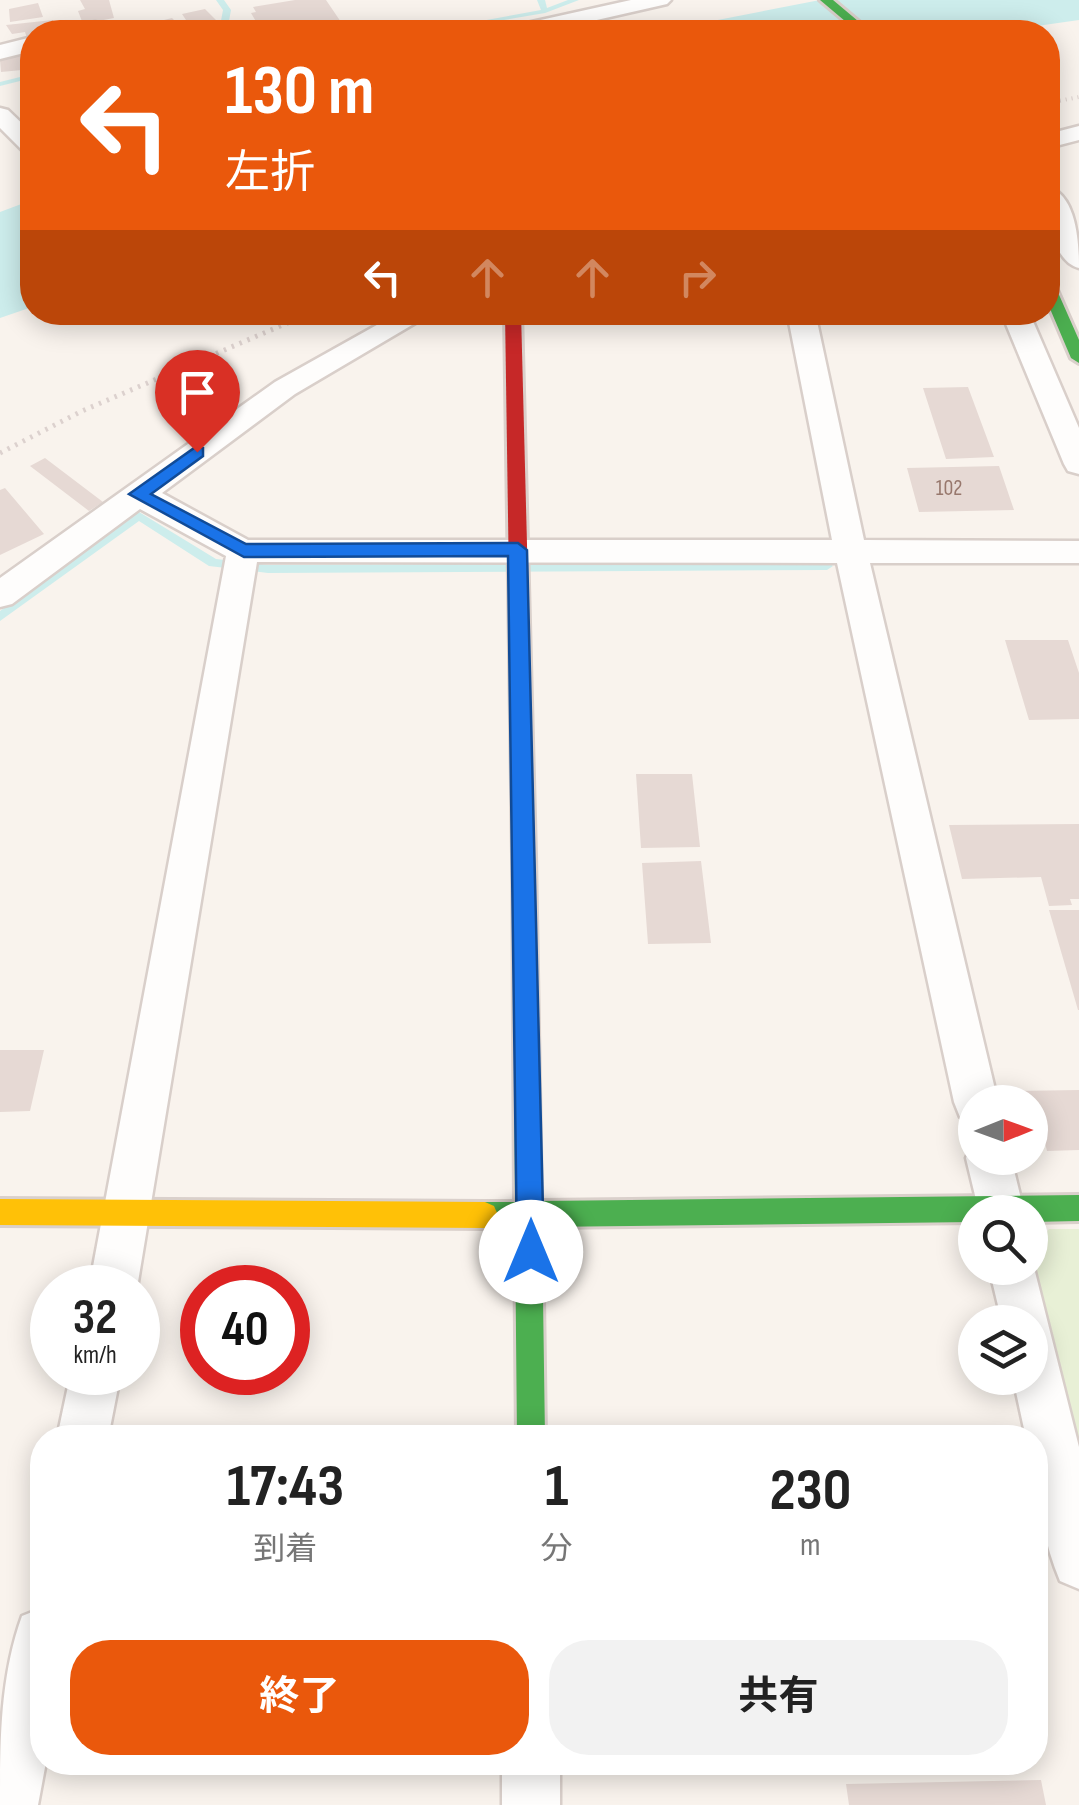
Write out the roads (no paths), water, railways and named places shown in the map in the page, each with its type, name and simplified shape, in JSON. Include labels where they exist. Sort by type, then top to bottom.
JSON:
[{"type":"street","points":[[571,20],[660,0]]},
{"type":"street","points":[[826,0],[850,20]]},
{"type":"street","points":[[0,115],[20,143]]},
{"type":"street","points":[[1060,220],[1079,260]]},
{"type":"street","points":[[1060,315],[1079,358]]},
{"type":"street","points":[[0,594],[285,388],[398,325]]},
{"type":"street","points":[[512,325],[531,1215],[531,1425]]},
{"type":"street","points":[[804,325],[850,550],[972,1085]]},
{"type":"street","points":[[1020,325],[1079,464]]},
{"type":"street","points":[[138,494],[242,561],[518,560],[850,550],[1079,552]]},
{"type":"street","points":[[118,1265],[242,561]]},
{"type":"street","points":[[1048,1209],[1079,1208]]},
{"type":"street","points":[[0,1212],[531,1215],[958,1210]]},
{"type":"street","points":[[85,1425],[91,1395]]},
{"type":"street","points":[[1042,1395],[1079,1562]]},
{"type":"street","points":[[9,1805],[10,1743],[30,1676]]},
{"type":"street","points":[[531,1775],[531,1805]]},
{"type":"water","points":[[820,0],[1079,0],[1079,20],[1060,23],[718,20]]},
{"type":"water","points":[[20,204],[20,311],[0,318],[0,212]]},
{"type":"waterway","points":[[220,0],[227,10],[225,20]]},
{"type":"waterway","points":[[541,0],[545,11]]},
{"type":"waterway","points":[[545,11],[575,0]]},
{"type":"waterway","points":[[493,20],[545,11]]},
{"type":"waterway","points":[[0,84],[20,79]]},
{"type":"waterway","points":[[0,617],[139,516],[213,563],[268,569],[827,566]]}]
